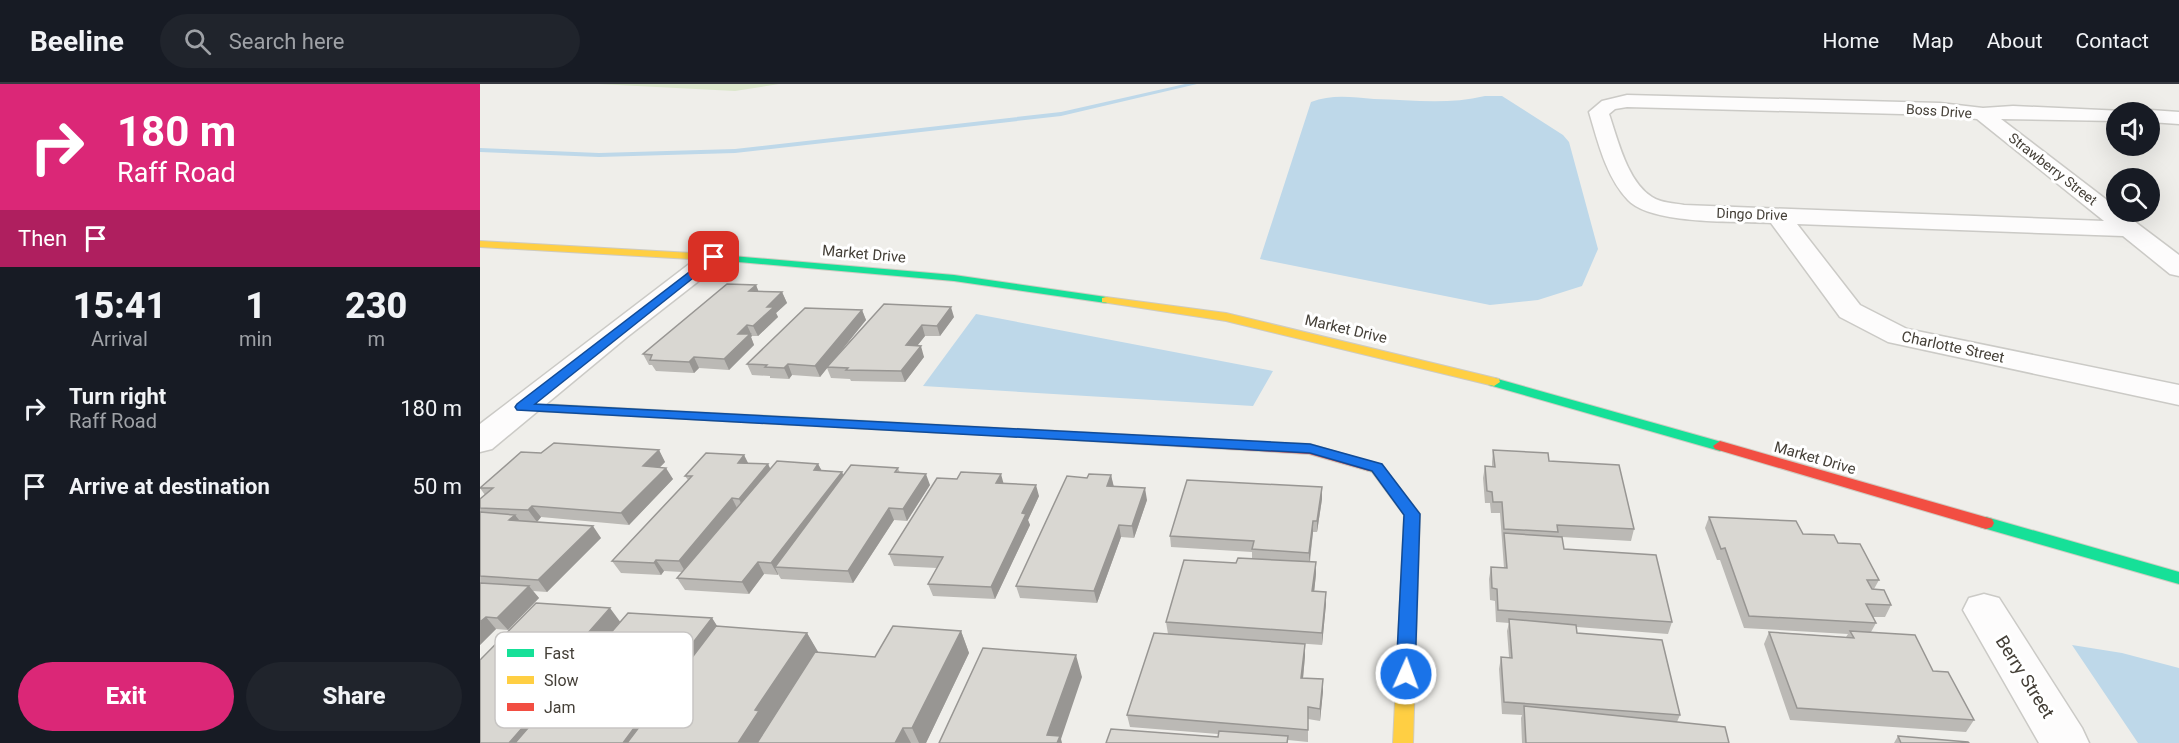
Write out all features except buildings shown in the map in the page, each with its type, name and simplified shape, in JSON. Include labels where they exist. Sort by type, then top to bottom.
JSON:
[{"type":"street","points":[[1746,84],[1761,104]]},
{"type":"street","name":"Dingo Drive","points":[[1761,104],[1627,101],[1609,105],[1599,111],[1608,141],[1632,192],[1644,202],[1684,212],[2128,229]]},
{"type":"street","name":"Boss Drive","points":[[1761,104],[1940,109],[1983,114],[2013,112],[2106,115]]},
{"type":"street","name":"Strawberry Street","points":[[1983,114],[2179,268]]},
{"type":"street","points":[[2160,117],[2179,118]]},
{"type":"street","name":"Charlotte Street","points":[[1778,215],[1850,311],[1898,336],[2179,395]]},
{"type":"street","name":"Market Drive","points":[[480,244],[714,257],[954,278],[1226,317],[1484,379],[2179,578]]},
{"type":"street","points":[[480,441],[714,257]]},
{"type":"street","points":[[522,407],[1310,449],[1377,468],[1412,514],[1403,743]]},
{"type":"street","name":"Berry Street","points":[[1984,610],[2066,743]]},
{"type":"green space","points":[[598,84],[779,84],[735,91]]},
{"type":"water","points":[[1502,96],[1563,135],[1569,142],[1598,249],[1582,286],[1538,300],[1490,305],[1260,259],[1311,102],[1334,97],[1443,101]]},
{"type":"water","points":[[976,314],[1273,371],[1253,406],[923,386]]},
{"type":"water","points":[[2072,645],[2122,653],[2179,668],[2179,743],[2138,743]]},
{"type":"waterway","points":[[480,150],[599,155],[735,151],[1061,114],[1194,84]]},
{"type":"traffic: fast","points":[[709,257],[954,278],[1106,300]]},
{"type":"traffic: fast","points":[[1494,382],[1720,446]]},
{"type":"traffic: fast","points":[[522,407],[943,429]]},
{"type":"traffic: fast","points":[[1986,523],[2179,578]]},
{"type":"traffic: slow","points":[[480,244],[709,257]]},
{"type":"traffic: slow","points":[[1106,300],[1226,317],[1494,382]]},
{"type":"traffic: slow","points":[[1369,466],[1377,468],[1412,514],[1403,743]]},
{"type":"traffic: jam","points":[[943,429],[1310,449],[1369,466]]},
{"type":"traffic: jam","points":[[1720,446],[1986,523]]},
{"type":"route","points":[[714,257],[676,284],[522,407],[1310,449],[1377,468],[1412,514],[1406,674]]}]
